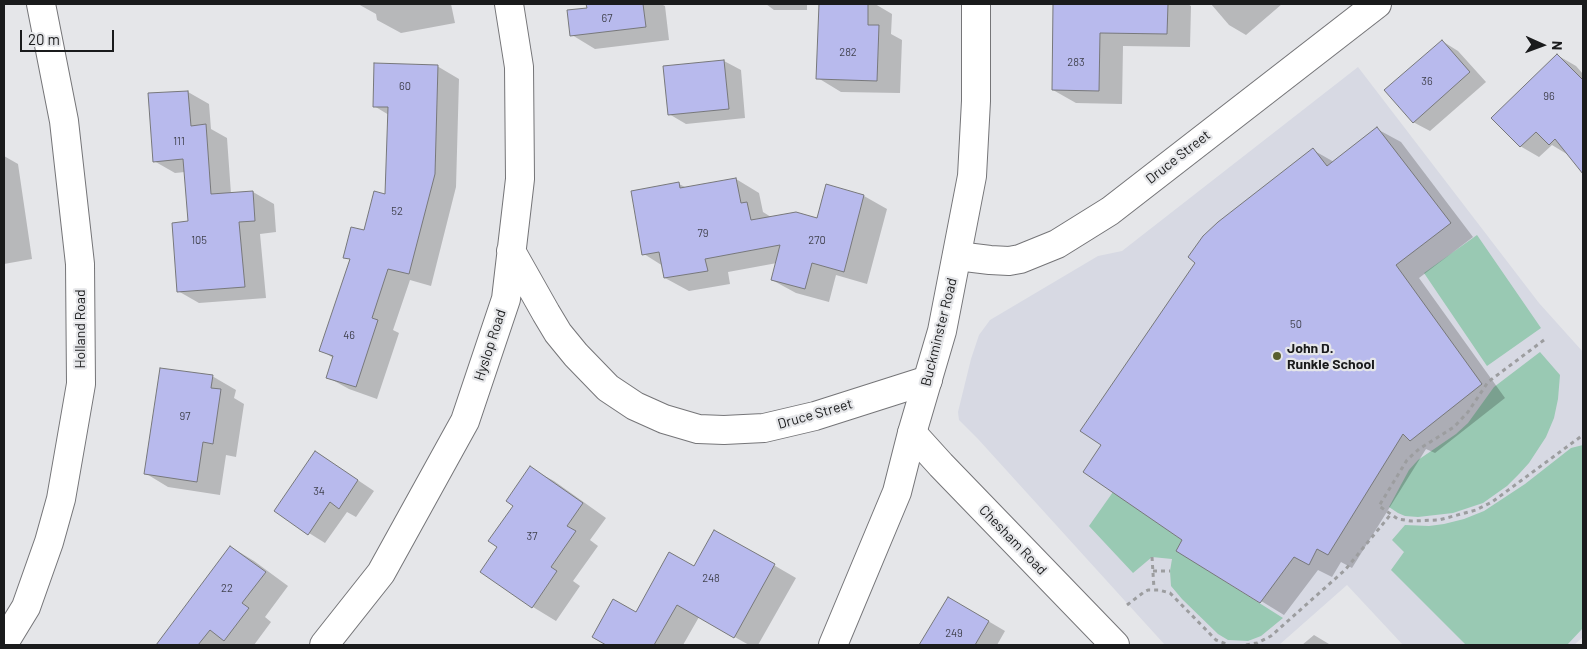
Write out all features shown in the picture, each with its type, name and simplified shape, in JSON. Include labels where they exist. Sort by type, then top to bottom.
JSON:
[{"type":"street","name":"Holland Road","points":[[4,643],[26,607],[49,542],[61,499],[81,384],[80,264],[64,122],[41,4]]},
{"type":"street","name":"Hyslop Road","points":[[324,645],[381,573],[465,421],[506,299],[520,180],[519,67],[509,4]]},
{"type":"street","name":"Buckminster Road","points":[[833,645],[897,492],[942,331],[972,176],[976,101],[976,4]]},
{"type":"street","name":"Druce Street","points":[[958,256],[1009,261],[1020,259],[1057,244],[1110,211],[1377,4]]},
{"type":"street","name":"Druce Street","points":[[511,251],[558,333],[576,355],[608,388],[635,406],[664,419],[698,429],[764,428],[815,416],[928,380]]},
{"type":"street","name":"Chesham Road","points":[[912,433],[1115,645]]},
{"type":"path","points":[[1544,340],[1488,382],[1468,412],[1454,426],[1420,448],[1407,460],[1379,506],[1403,520],[1426,521],[1457,516],[1476,510],[1492,502],[1583,435]]},
{"type":"path","points":[[1246,645],[1257,643],[1271,636],[1346,570],[1391,514]]},
{"type":"path","points":[[1152,557],[1154,589]]},
{"type":"path","points":[[1153,571],[1170,571]]},
{"type":"path","points":[[1127,605],[1144,592],[1154,589],[1170,593],[1216,640],[1229,645]]},
{"type":"shaded area","name":"John D. Runkle School","points":[[1358,67],[1539,303],[1583,352],[1583,637],[1574,645],[1403,645],[1347,585],[1279,645],[1165,645],[959,420],[958,412],[971,359],[979,335],[990,320],[1098,256],[1122,251]]},
{"type":"green space","points":[[1477,235],[1541,328],[1487,366],[1424,273]]},
{"type":"green space","points":[[1540,352],[1560,375],[1558,399],[1554,418],[1546,437],[1529,463],[1519,474],[1507,486],[1483,503],[1453,513],[1418,517],[1405,516],[1389,507],[1409,470],[1418,460],[1456,434],[1468,423],[1494,387]]},
{"type":"green space","points":[[1583,445],[1583,628],[1567,645],[1466,645],[1391,570],[1404,552],[1392,540],[1405,525],[1429,526],[1444,524],[1484,511],[1525,484],[1571,448]]},
{"type":"green space","points":[[1113,492],[1182,540],[1177,551],[1283,618],[1261,636],[1248,641],[1228,640],[1218,634],[1171,586],[1170,571],[1172,559],[1152,557],[1133,573],[1089,526]]},
{"type":"building","points":[[586,4],[643,4],[646,27],[570,36],[567,10],[587,8]]},
{"type":"building","points":[[819,4],[868,4],[868,25],[879,25],[877,81],[816,79]]},
{"type":"building","points":[[1053,4],[1168,4],[1167,34],[1100,33],[1099,91],[1052,90]]},
{"type":"building","points":[[1442,40],[1470,72],[1413,123],[1384,90]]},
{"type":"building","points":[[1557,54],[1583,80],[1583,174],[1555,139],[1549,145],[1536,132],[1520,147],[1491,118]]},
{"type":"building","points":[[724,60],[729,109],[668,115],[663,66]]},
{"type":"building","points":[[374,63],[438,65],[435,174],[409,274],[388,269],[372,318],[378,320],[356,387],[326,378],[333,356],[319,351],[350,259],[343,258],[351,227],[364,230],[374,191],[385,194],[388,107],[373,107]]},
{"type":"building","points":[[188,91],[191,126],[206,124],[211,194],[253,191],[255,221],[239,222],[245,287],[177,292],[172,223],[188,221],[183,159],[153,162],[148,93]]},
{"type":"building","name":"John D. Runkle School","points":[[1377,127],[1451,223],[1396,265],[1482,384],[1410,441],[1403,434],[1328,555],[1317,549],[1309,565],[1294,557],[1260,603],[1176,551],[1182,540],[1083,472],[1101,445],[1080,431],[1195,263],[1188,257],[1203,236],[1218,222],[1313,148],[1327,166]]},
{"type":"building","points":[[736,178],[741,203],[747,202],[751,220],[796,212],[817,218],[826,184],[864,195],[844,272],[812,263],[805,289],[771,280],[780,245],[705,259],[708,271],[664,278],[659,252],[642,255],[631,191],[679,182],[680,188]]},
{"type":"building","points":[[160,368],[213,375],[211,388],[221,389],[213,444],[203,442],[197,482],[144,474]]},
{"type":"building","points":[[315,451],[358,480],[339,509],[330,502],[308,535],[274,511]]},
{"type":"building","points":[[530,466],[583,503],[567,526],[576,531],[551,567],[557,571],[532,608],[480,572],[497,547],[488,541],[513,506],[506,501]]},
{"type":"building","points":[[714,530],[775,564],[734,638],[677,605],[654,645],[606,645],[592,637],[613,599],[636,612],[669,552],[694,566]]},
{"type":"building","points":[[230,546],[266,572],[242,603],[249,608],[224,641],[210,630],[198,645],[156,645]]},
{"type":"building","points":[[948,597],[989,621],[975,645],[919,645]]},
{"type":"place","name":"John D. Runkle School","points":[[1277,356]]}]
